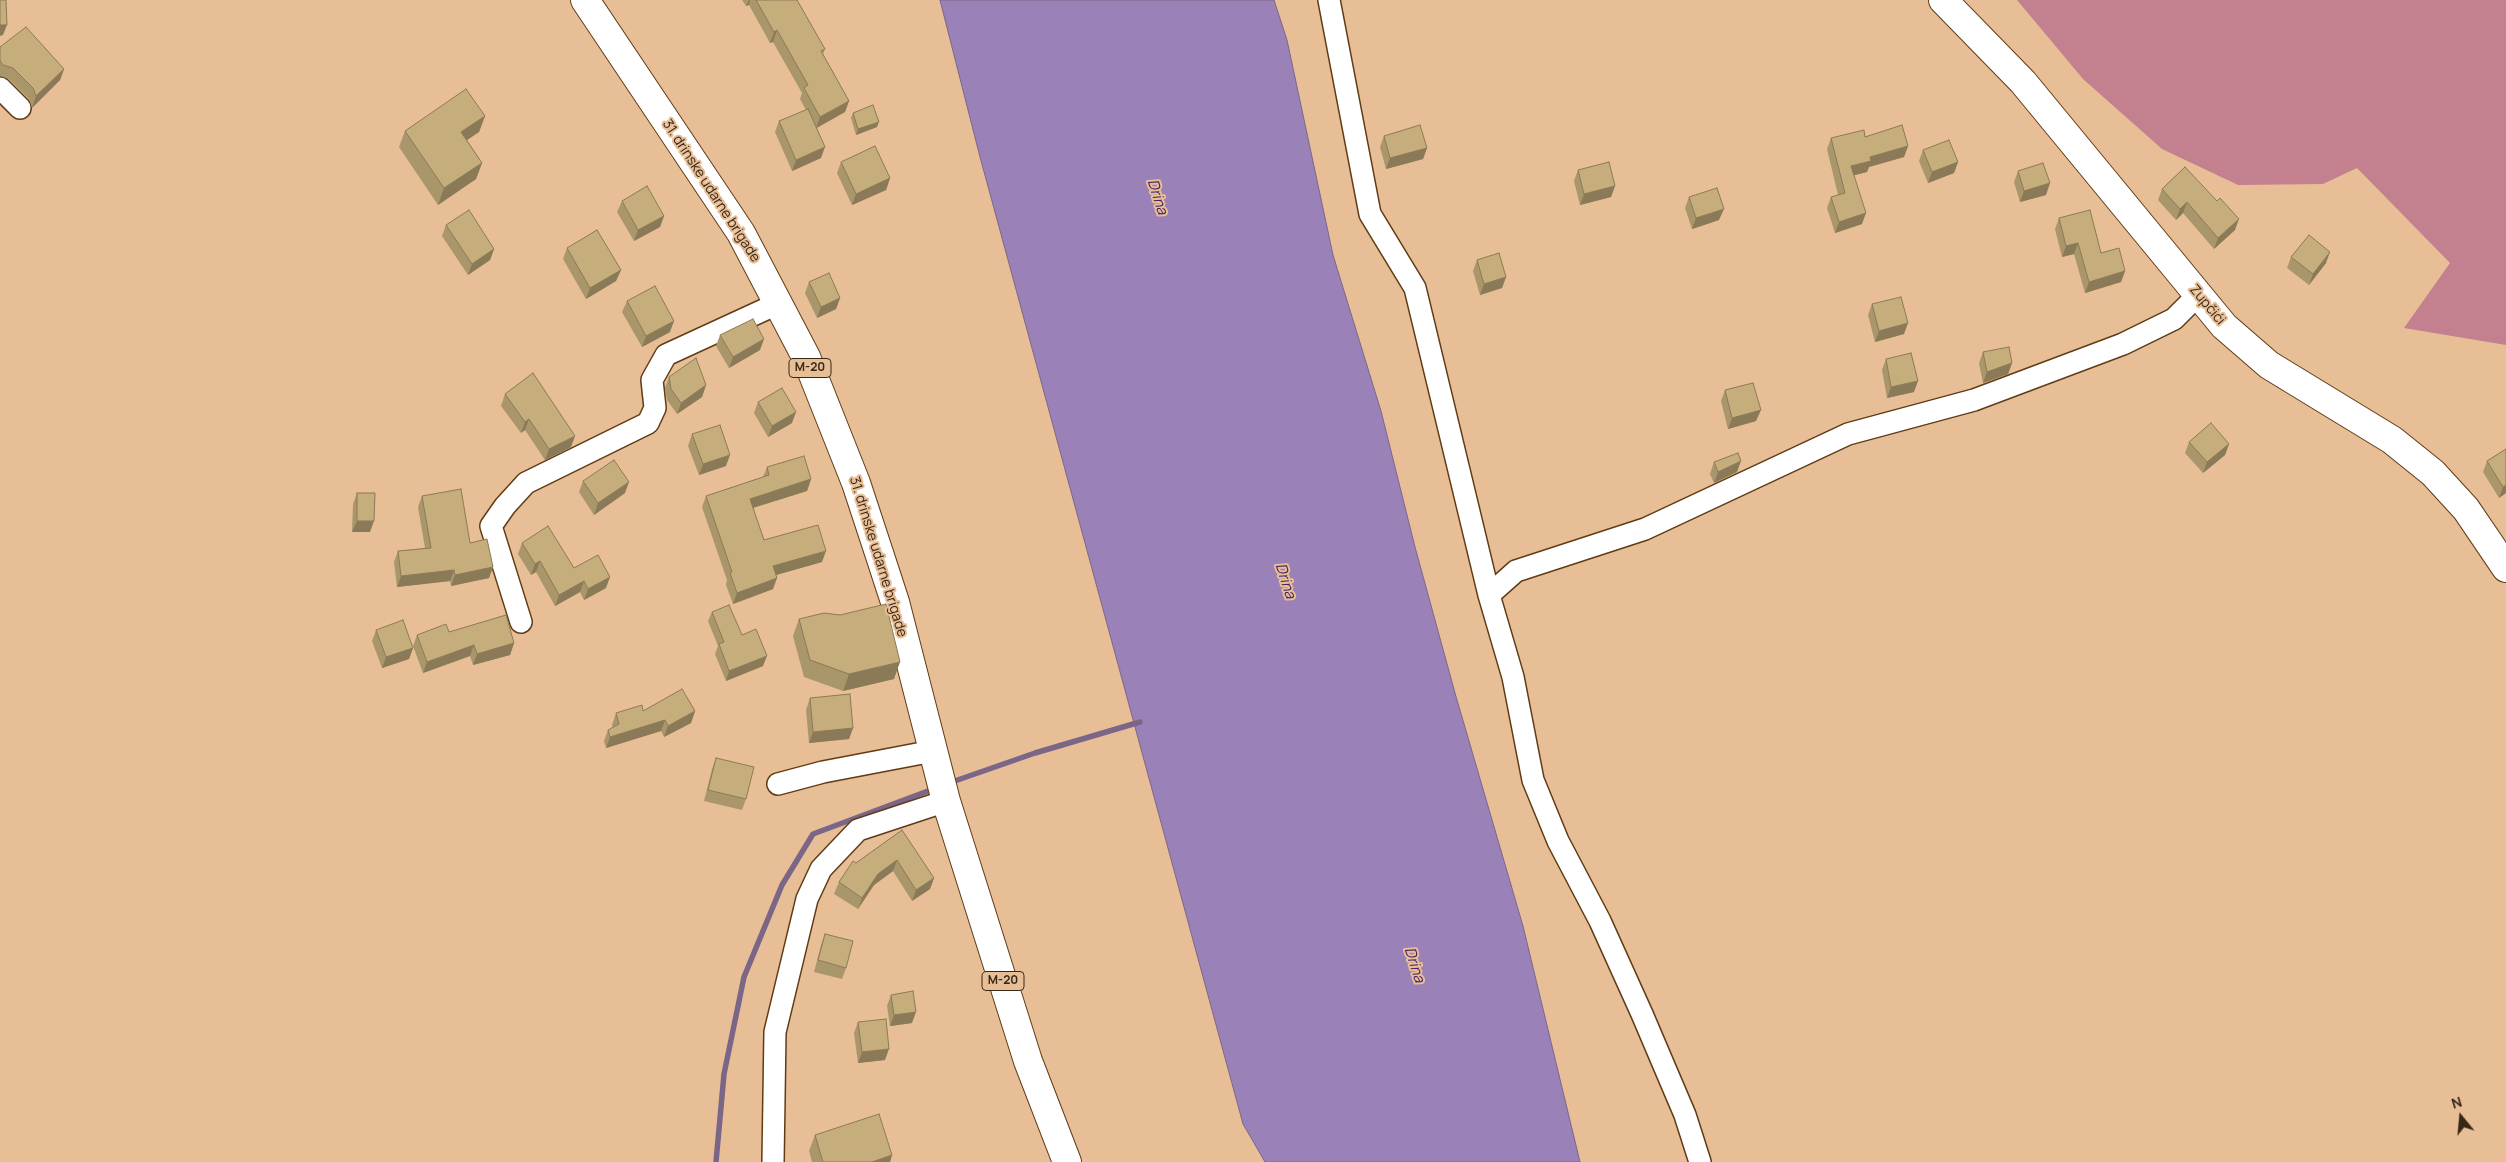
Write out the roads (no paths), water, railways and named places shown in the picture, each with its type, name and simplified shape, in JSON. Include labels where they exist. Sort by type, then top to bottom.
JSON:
[{"type":"main road","name":"31. drinske udarne brigade","points":[[585,0],[741,233],[806,357],[856,483],[895,602],[944,793],[1028,1061],[1067,1162]]},
{"type":"main road","name":"Zupčići","points":[[1944,0],[2024,82],[2224,326],[2268,365],[2392,440],[2433,473],[2466,508],[2506,568]]},
{"type":"street","points":[[1330,0],[1370,214],[1414,288],[1489,596],[1513,677],[1533,780],[1558,841],[1600,921],[1642,1014],[1685,1115],[1700,1162]]},
{"type":"street","points":[[0,88],[20,108]]},
{"type":"street","points":[[1489,596],[1516,571],[1645,529],[1848,434],[1974,400],[2124,344],[2174,319],[2198,295]]},
{"type":"street","points":[[521,622],[490,526],[505,506],[526,483],[648,423],[655,408],[652,380],[666,355],[778,302]]},
{"type":"street","points":[[778,784],[823,772],[933,751]]},
{"type":"street","points":[[773,1162],[775,1032],[807,899],[821,869],[858,830],[944,793]]},
{"type":"water","name":"Drina","points":[[940,0],[1274,0],[1287,40],[1333,255],[1381,411],[1415,547],[1455,693],[1523,926],[1580,1162],[1265,1162],[1243,1124],[980,157]]},
{"type":"waterway","points":[[949,783],[1035,753],[1140,722]]},
{"type":"waterway","points":[[716,1162],[724,1074],[744,977],[782,885],[813,834],[936,788]]}]
